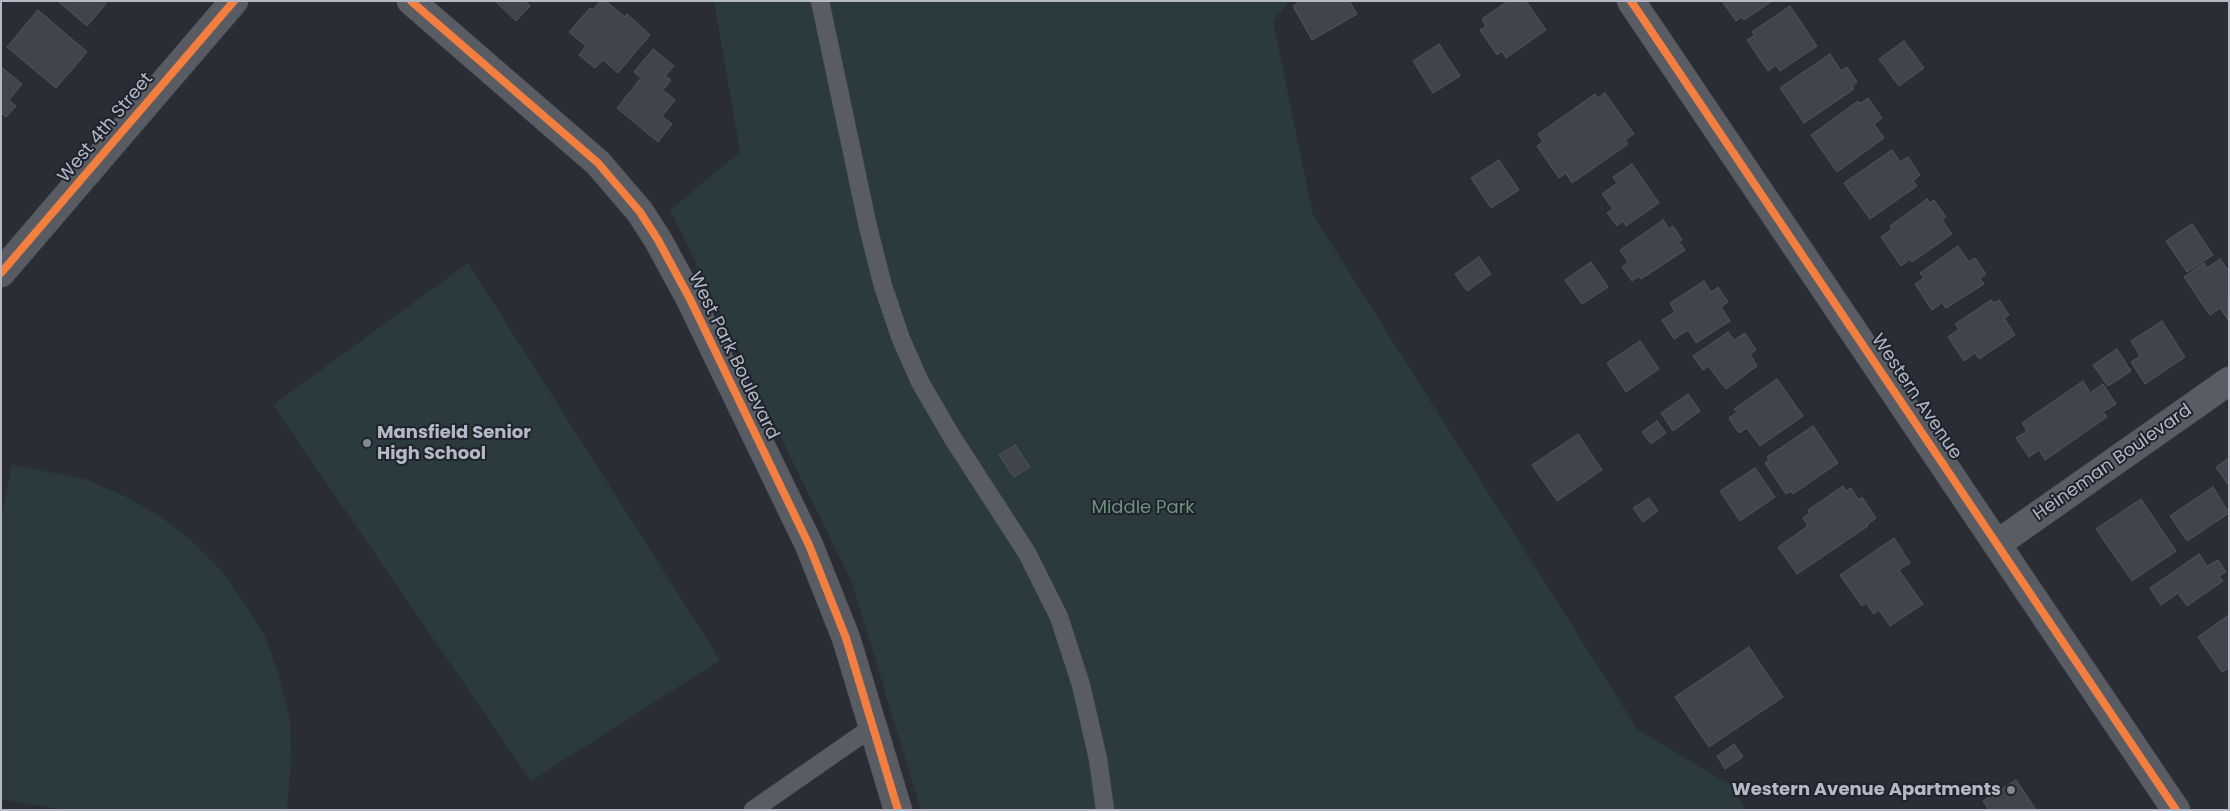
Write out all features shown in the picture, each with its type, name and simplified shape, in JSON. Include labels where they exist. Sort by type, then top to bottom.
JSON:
[{"type":"main road","name":"West 4th Street","points":[[1,273],[234,1]]},
{"type":"street","name":"West Park Boulevard","points":[[412,1],[598,163],[640,212],[658,240],[690,299],[808,545],[846,638],[898,810]]},
{"type":"street","name":"Western Avenue","points":[[1630,1],[2176,810]]},
{"type":"street","name":"Heineman Boulevard","points":[[1996,544],[2229,382]]},
{"type":"lane","points":[[820,1],[868,227],[883,286],[901,338],[920,382],[952,437],[1027,553],[1060,617],[1081,685],[1098,759],[1105,810]]},
{"type":"lane","points":[[753,810],[874,726]]},
{"type":"green space","name":"Middle Park","points":[[714,1],[1289,1],[1273,21],[1313,215],[1638,730],[1729,784],[1746,810],[921,810],[852,583],[670,210],[740,152]]},
{"type":"green space","points":[[468,263],[720,660],[531,781],[273,405]]},
{"type":"green space","points":[[12,465],[85,479],[126,497],[161,517],[194,543],[222,572],[245,604],[265,637],[278,672],[290,720],[291,763],[287,810],[64,810],[1,799],[1,520]]},
{"type":"building","points":[[58,1],[108,1],[87,26]]},
{"type":"building","points":[[495,1],[526,1],[530,6],[516,21]]},
{"type":"building","points":[[600,1],[606,1],[625,17],[627,14],[650,35],[618,73],[603,60],[595,68],[579,55],[586,46],[569,32],[590,8],[593,10]]},
{"type":"building","points":[[1301,1],[1349,1],[1357,14],[1312,40],[1293,6]]},
{"type":"building","points":[[1508,1],[1526,1],[1546,30],[1506,58],[1502,51],[1497,55],[1480,30],[1486,26],[1482,19]]},
{"type":"building","points":[[1722,1],[1772,1],[1744,20],[1742,17],[1736,21]]},
{"type":"building","points":[[1790,6],[1817,46],[1780,71],[1776,65],[1768,71],[1747,40],[1755,35],[1752,32]]},
{"type":"building","points":[[38,10],[87,52],[56,88],[7,47]]},
{"type":"building","points":[[1904,41],[1924,68],[1899,86],[1879,59]]},
{"type":"building","points":[[1439,44],[1460,76],[1433,93],[1413,61]]},
{"type":"building","points":[[653,49],[674,66],[665,76],[671,80],[663,90],[675,100],[662,116],[672,124],[658,142],[617,108],[641,78],[634,72]]},
{"type":"building","points":[[1830,54],[1841,71],[1847,67],[1857,82],[1852,86],[1854,89],[1804,123],[1780,88]]},
{"type":"building","points":[[1,67],[22,84],[9,100],[16,106],[6,117],[1,113]]},
{"type":"building","points":[[1605,93],[1634,134],[1625,140],[1628,144],[1572,183],[1566,173],[1559,178],[1537,146],[1543,142],[1538,134],[1595,94],[1598,98]]},
{"type":"building","points":[[1868,98],[1882,118],[1874,124],[1884,138],[1837,172],[1811,135],[1858,101],[1860,104]]},
{"type":"building","points":[[1892,150],[1900,162],[1908,157],[1920,175],[1913,181],[1917,186],[1870,219],[1844,183]]},
{"type":"building","points":[[1499,160],[1519,190],[1491,208],[1471,178]]},
{"type":"building","points":[[1632,164],[1659,203],[1626,226],[1623,221],[1617,226],[1607,213],[1613,209],[1602,194],[1617,183],[1613,177]]},
{"type":"building","points":[[1927,199],[1930,203],[1934,200],[1946,217],[1942,220],[1952,234],[1912,262],[1910,259],[1901,266],[1881,237],[1892,229],[1890,226]]},
{"type":"building","points":[[1663,220],[1669,229],[1673,226],[1682,240],[1679,242],[1685,250],[1641,279],[1639,276],[1632,281],[1622,267],[1628,262],[1620,250]]},
{"type":"building","points":[[2192,224],[2213,255],[2187,272],[2166,241]]},
{"type":"building","points":[[1958,246],[1969,262],[1975,258],[1986,274],[1980,278],[1984,284],[1946,308],[1942,303],[1932,310],[1915,284],[1924,278],[1920,273]]},
{"type":"building","points":[[1479,257],[1491,274],[1467,291],[1455,274]]},
{"type":"building","points":[[2220,259],[2229,271],[2228,320],[2220,308],[2210,315],[2184,277],[2204,263],[2207,268]]},
{"type":"building","points":[[1591,262],[1608,287],[1582,304],[1565,280]]},
{"type":"building","points":[[1704,281],[1711,292],[1718,287],[1728,302],[1721,307],[1730,321],[1696,343],[1688,330],[1674,339],[1662,320],[1675,312],[1670,303]]},
{"type":"building","points":[[1991,300],[1994,303],[1999,300],[2009,315],[2004,318],[2015,335],[1979,359],[1975,353],[1964,361],[1948,337],[1959,329],[1955,324]]},
{"type":"building","points":[[2162,321],[2185,357],[2145,384],[2131,362],[2140,356],[2131,341]]},
{"type":"building","points":[[1728,332],[1734,340],[1745,333],[1756,350],[1750,354],[1757,366],[1726,389],[1708,366],[1703,370],[1693,356]]},
{"type":"building","points":[[1640,341],[1659,369],[1626,392],[1607,363]]},
{"type":"building","points":[[2117,349],[2131,371],[2108,386],[2093,365]]},
{"type":"building","points":[[1777,379],[1803,416],[1760,446],[1747,428],[1739,433],[1729,418],[1737,412],[1734,409]]},
{"type":"building","points":[[2083,381],[2090,393],[2103,384],[2116,404],[2103,412],[2107,417],[2045,460],[2039,450],[2029,457],[2016,438],[2027,431],[2022,423]]},
{"type":"building","points":[[1688,394],[1700,411],[1673,431],[1661,413]]},
{"type":"building","points":[[1657,421],[1666,433],[1651,444],[1642,432]]},
{"type":"building","points":[[1813,426],[1838,463],[1793,494],[1791,491],[1786,494],[1765,463],[1769,460],[1767,457]]},
{"type":"building","points":[[1578,434],[1602,470],[1557,501],[1532,465]]},
{"type":"building","points":[[1015,445],[1030,467],[1014,477],[999,455]]},
{"type":"building","points":[[2229,458],[2229,486],[2216,467]]},
{"type":"building","points":[[1755,468],[1775,497],[1740,521],[1720,491]]},
{"type":"building","points":[[1843,486],[1846,491],[1851,488],[1859,500],[1862,497],[1876,518],[1868,526],[1797,574],[1778,547],[1808,526],[1803,518],[1809,513],[1808,510]]},
{"type":"building","points":[[2213,487],[2229,513],[2187,541],[2170,516]]},
{"type":"building","points":[[1649,498],[1658,511],[1643,522],[1633,508]]},
{"type":"building","points":[[2141,499],[2176,551],[2132,581],[2096,529]]},
{"type":"building","points":[[1894,538],[1910,563],[1899,570],[1923,604],[1890,626],[1879,610],[1874,614],[1866,603],[1862,606],[1840,575]]},
{"type":"building","points":[[2199,554],[2207,566],[2218,560],[2226,572],[2219,576],[2223,581],[2187,606],[2178,593],[2161,605],[2150,588]]},
{"type":"building","points":[[2229,615],[2229,668],[2222,672],[2198,637]]},
{"type":"building","points":[[1749,647],[1783,697],[1709,747],[1675,697]]},
{"type":"building","points":[[1734,744],[1743,757],[1725,769],[1717,756]]},
{"type":"building","name":"Western Avenue Apartments","points":[[2016,780],[2036,810],[1989,810],[1983,801]]},
{"type":"cycle path","points":[[1,273],[234,1]]},
{"type":"cycle path","points":[[411,1],[598,163],[640,212],[658,240],[690,299],[809,545],[846,638],[898,810]]},
{"type":"cycle path","points":[[1631,1],[2176,810]]},
{"type":"place","name":"Mansfield Senior High School","points":[[367,443]]},
{"type":"place","name":"Western Avenue Apartments","points":[[2011,790]]}]
